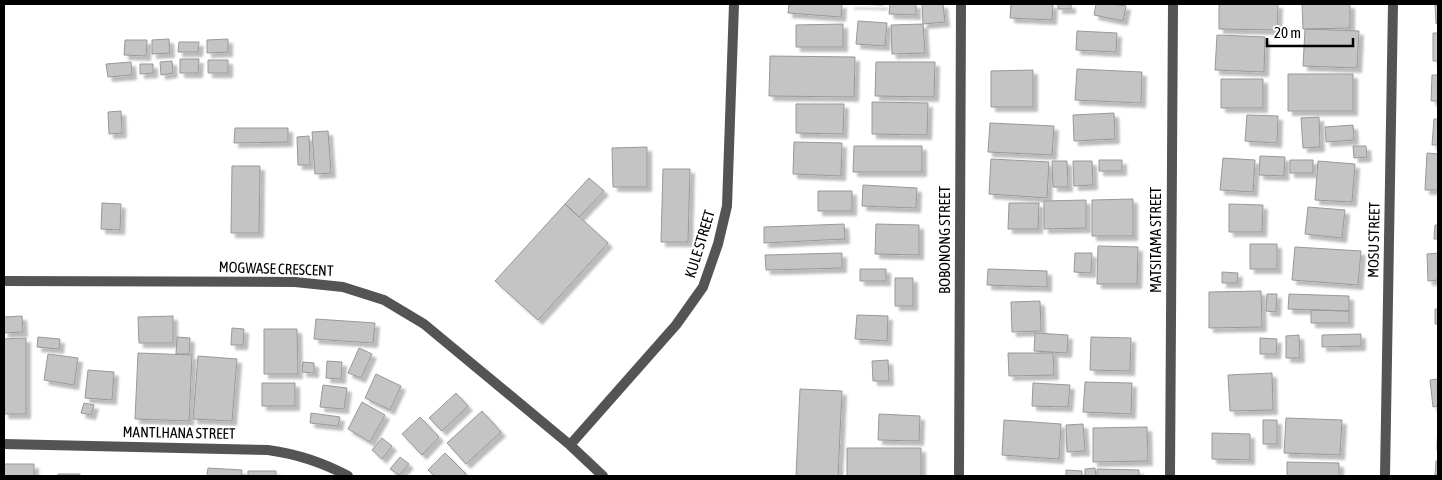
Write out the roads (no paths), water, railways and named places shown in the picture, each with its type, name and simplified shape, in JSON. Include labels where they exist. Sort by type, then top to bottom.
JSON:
[{"type":"street","name":"KULE STREET","points":[[570,444],[676,325],[703,287],[718,244],[727,206],[734,4]]},
{"type":"street","name":"BOBONONG STREET","points":[[959,476],[961,4]]},
{"type":"street","name":"MATSITAMA STREET","points":[[1170,476],[1173,4]]},
{"type":"street","name":"MOSU STREET","points":[[1385,476],[1393,4]]},
{"type":"street","name":"MOGWASE CRESCENT","points":[[4,281],[295,282],[343,287],[384,300],[424,324],[570,444],[603,476]]},
{"type":"street","name":"MANTLHANA STREET","points":[[4,444],[268,450],[290,453],[314,460],[348,476]]}]
